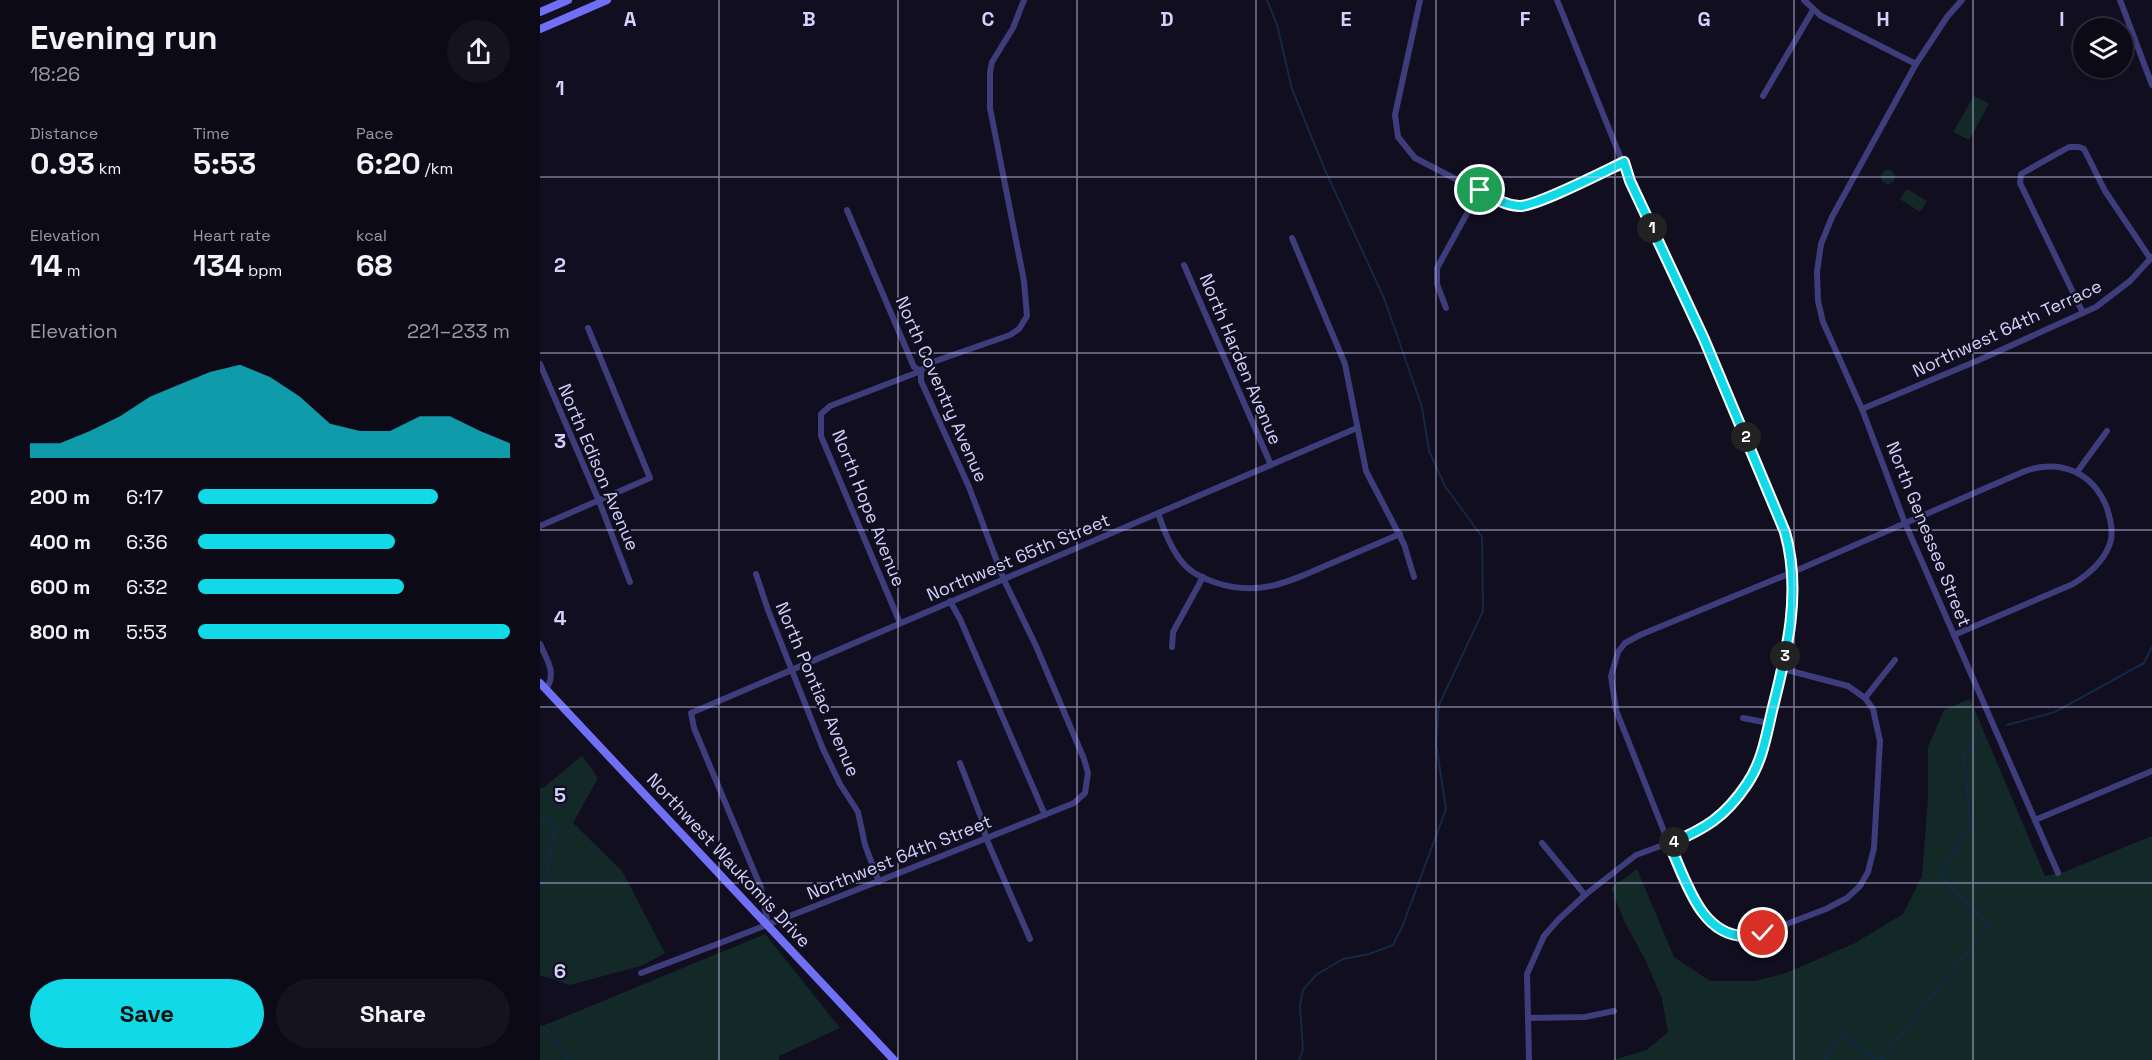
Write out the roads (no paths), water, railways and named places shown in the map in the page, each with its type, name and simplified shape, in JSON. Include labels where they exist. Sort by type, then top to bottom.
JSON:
[{"type":"main road","points":[[540,12],[568,0]]},
{"type":"main road","points":[[540,29],[607,0]]},
{"type":"main road","name":"Northwest Waukomis Drive","points":[[543,686],[894,1060]]},
{"type":"street","points":[[921,371],[927,364],[1010,335],[1019,329],[1027,316],[1024,281],[990,108],[992,62],[1013,28],[1024,0]]},
{"type":"street","points":[[1420,0],[1395,115],[1396,131],[1403,146],[1415,158],[1504,204],[1521,207],[1545,199],[1624,162]]},
{"type":"street","points":[[1529,1060],[1527,974],[1544,936],[1585,895],[1636,855],[1699,832],[1726,810],[1737,797],[1761,758],[1783,669],[1792,615],[1791,550],[1782,522],[1704,339],[1630,181],[1557,0]]},
{"type":"street","points":[[1804,0],[1821,16],[1916,64]]},
{"type":"street","name":"North Genessee Street","points":[[1962,0],[1947,17],[1916,64],[1828,225],[1821,243],[1817,291],[1823,322],[1862,409],[1905,523],[2058,873]]},
{"type":"street","points":[[2120,0],[2152,85]]},
{"type":"street","points":[[1764,96],[1814,10]]},
{"type":"street","points":[[2083,313],[2020,183],[2021,174],[2069,147],[2084,149],[2105,191],[2151,257]]},
{"type":"street","points":[[1446,308],[1437,284],[1437,268],[1480,190]]},
{"type":"street","name":"North Coventry Avenue","points":[[848,210],[914,367],[921,371],[921,381],[969,487],[1004,580],[1036,646],[1084,759],[1088,780]]},
{"type":"street","points":[[1292,238],[1345,364],[1366,471],[1400,534],[1414,577]]},
{"type":"street","name":"Northwest 64th Terrace","points":[[1862,409],[1979,360],[2096,307],[2116,293],[2151,257]]},
{"type":"street","name":"North Harden Avenue","points":[[1184,265],[1271,465]]},
{"type":"street","points":[[540,526],[650,478],[588,328]]},
{"type":"street","name":"North Edison Avenue","points":[[540,364],[630,582]]},
{"type":"street","name":"North Hope Avenue","points":[[900,623],[821,436],[821,414],[830,406],[921,371]]},
{"type":"street","name":"Northwest 65th Street","points":[[768,926],[761,888],[694,728],[691,713],[1357,428]]},
{"type":"street","points":[[2077,472],[2107,430]]},
{"type":"street","points":[[1783,669],[1848,686],[1865,698],[1873,709],[1880,741],[1874,848],[1868,872],[1860,886],[1847,898],[1826,909],[1763,933],[1744,936],[1724,931],[1697,907],[1669,844],[1616,710],[1611,676],[1618,652],[1625,643],[2033,468],[2053,466],[2077,472],[2094,485],[2111,521],[2110,540],[2102,559],[2090,573],[2073,584],[1954,635]]},
{"type":"street","points":[[1158,513],[1166,533],[1187,568],[1203,578],[1245,589],[1278,585],[1400,534]]},
{"type":"street","name":"North Pontiac Avenue","points":[[756,574],[823,749],[840,784],[858,812],[865,845],[879,882]]},
{"type":"street","points":[[1172,647],[1173,632],[1203,578]]},
{"type":"street","points":[[950,602],[960,619],[1045,815]]},
{"type":"street","points":[[540,644],[552,673],[551,682],[543,686]]},
{"type":"street","points":[[1865,698],[1895,660]]},
{"type":"street","points":[[1743,718],[1770,723]]},
{"type":"street","points":[[960,763],[982,820],[986,838],[1030,939]]},
{"type":"street","points":[[2035,820],[2152,771]]},
{"type":"street","name":"Northwest 64th Street","points":[[641,973],[768,926],[1074,803],[1085,793],[1088,780]]},
{"type":"street","points":[[1542,843],[1585,895]]},
{"type":"street","points":[[1528,1018],[1585,1017],[1614,1011]]},
{"type":"waterway","points":[[1267,0],[1277,25],[1292,89],[1325,170],[1384,298],[1422,407],[1429,451],[1445,486],[1482,537],[1483,611],[1439,705],[1436,744],[1446,809],[1403,925],[1393,945],[1369,954],[1343,959],[1316,975],[1303,990],[1300,1006],[1303,1050],[1299,1060]]},
{"type":"waterway","points":[[2007,725],[2055,712],[2144,663],[2152,647]]},
{"type":"waterway","points":[[1881,1060],[1989,925],[1940,876],[1970,825],[1964,753],[1981,736]]},
{"type":"waterway","points":[[540,818],[548,818],[555,825],[548,867],[540,890]]},
{"type":"waterway","points":[[540,1026],[552,1034],[568,1060]]},
{"type":"waterway","points":[[1825,1060],[1842,1033],[1876,1060]]}]
